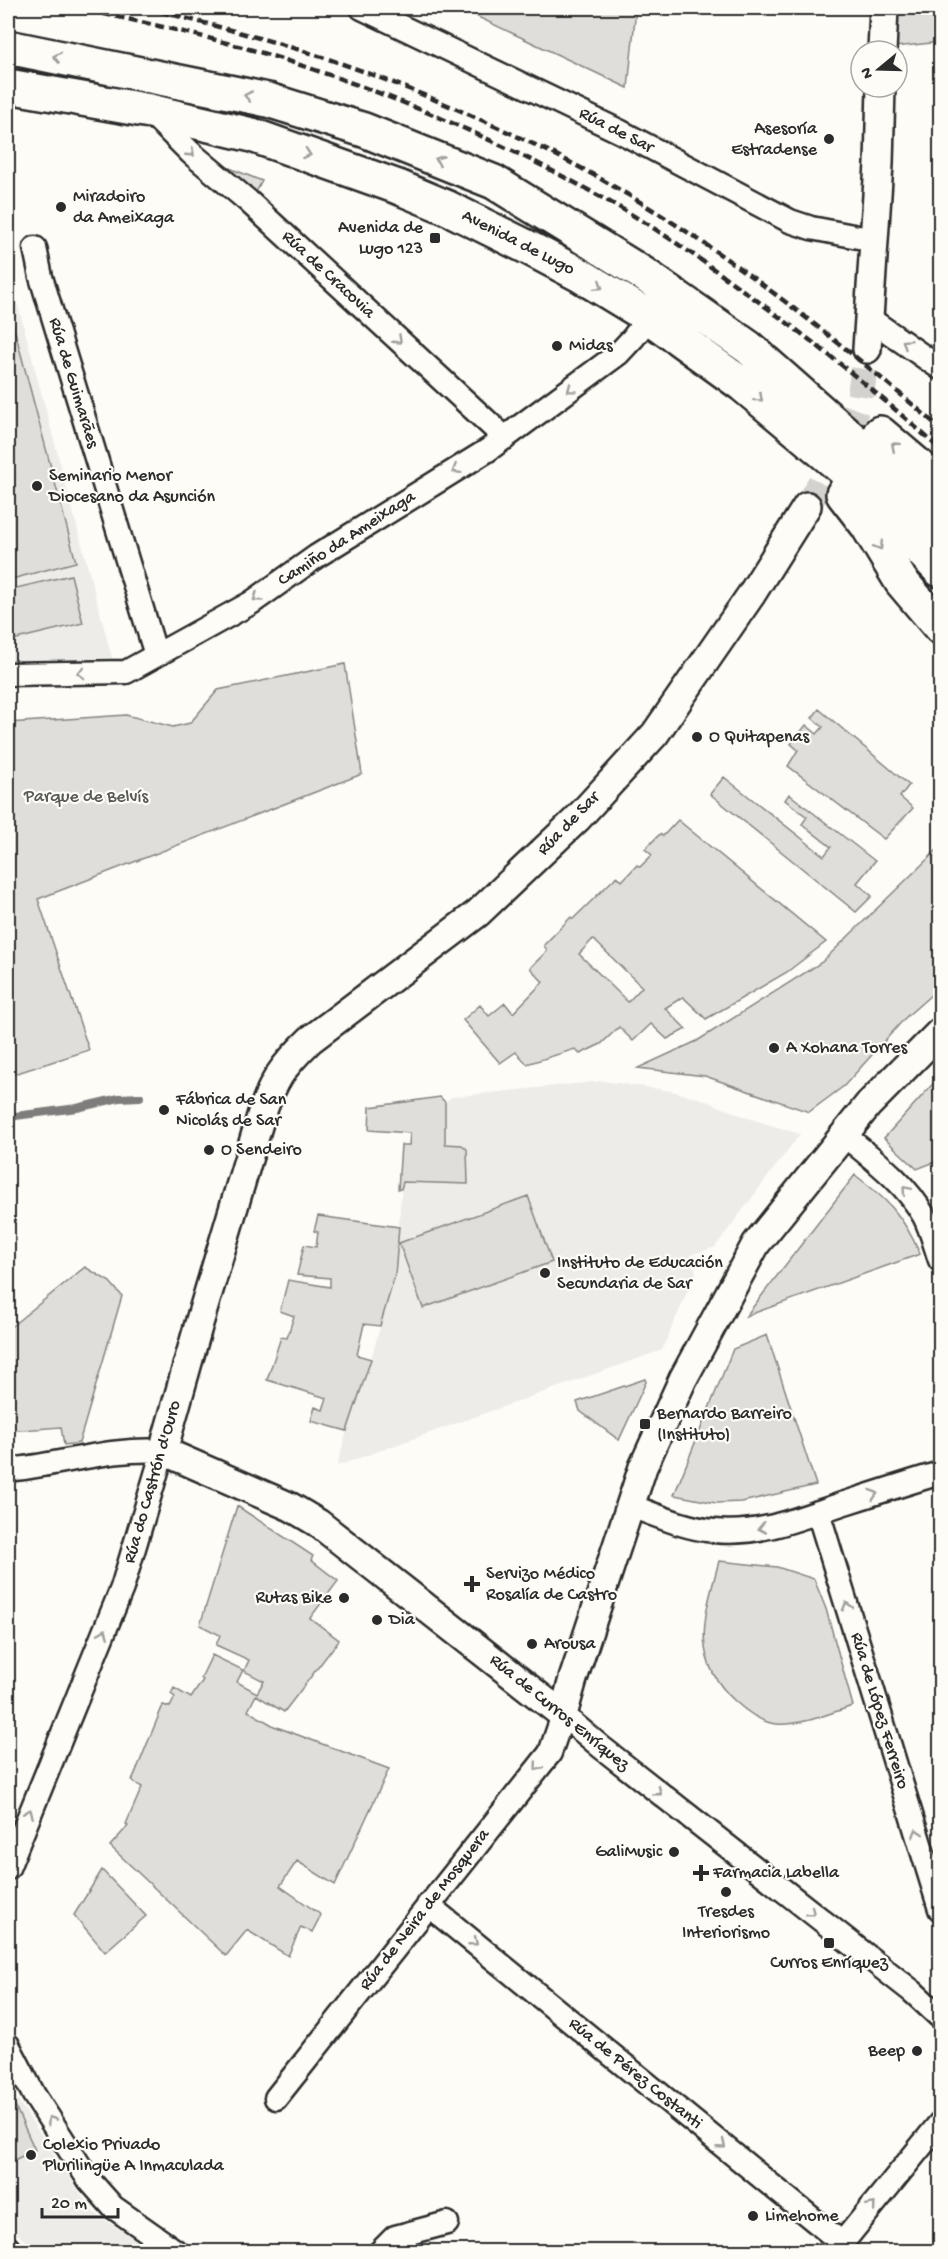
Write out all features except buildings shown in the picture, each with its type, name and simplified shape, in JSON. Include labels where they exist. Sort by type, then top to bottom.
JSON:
[{"type":"highway","name":"Avenida de Lugo","points":[[8,47],[268,100],[364,130],[494,182],[645,275],[748,347],[901,482],[940,527]]},
{"type":"highway","name":"Avenida de Lugo","points":[[8,86],[150,111],[252,135],[398,187],[529,248],[580,275],[649,317],[743,384],[842,468],[940,570]]},
{"type":"highway","points":[[494,182],[612,236],[735,315],[858,414],[940,484]]},
{"type":"highway","points":[[814,444],[834,484],[867,525],[901,581],[940,627]]},
{"type":"street","name":"Rúa de Sar","points":[[362,8],[621,132],[790,221],[810,228],[874,240]]},
{"type":"street","points":[[883,39],[884,8]]},
{"type":"street","points":[[867,349],[880,99]]},
{"type":"street","name":"Rúa de Cracovia","points":[[150,111],[191,153],[248,201],[505,438]]},
{"type":"street","name":"Rúa de Guimarães","points":[[35,248],[41,277],[156,655]]},
{"type":"street","name":"Camiño da Ameixaga","points":[[8,674],[126,672],[200,633],[251,603],[317,556],[505,438],[618,354],[649,317]]},
{"type":"street","points":[[870,319],[940,368]]},
{"type":"street","name":"Rúa de Sar","points":[[271,1087],[288,1061],[310,1040],[478,913],[577,819],[655,734],[740,612],[807,506]]},
{"type":"street","points":[[563,1715],[643,1467],[683,1379],[756,1244],[868,1105],[940,1032]]},
{"type":"street","name":"Rúa do Castrón d'Ouro","points":[[8,1868],[122,1588],[271,1087]]},
{"type":"street","points":[[844,1135],[898,1181],[912,1196],[925,1218],[940,1260]]},
{"type":"street","points":[[8,1470],[113,1452],[141,1449],[164,1451]]},
{"type":"street","name":"Rúa de Curros Enríquez","points":[[164,1451],[291,1507],[318,1523],[938,2012]]},
{"type":"street","points":[[631,1506],[669,1521],[715,1531],[761,1529],[940,1473]]},
{"type":"street","name":"Rúa de López Ferreiro","points":[[818,1512],[940,1909]]},
{"type":"street","name":"Rúa de Neira de Mosquera","points":[[276,2098],[550,1753],[563,1715]]},
{"type":"street","name":"Rúa de Pérez Costanti","points":[[428,1905],[838,2247]]},
{"type":"street","points":[[8,2044],[34,2095],[89,2180],[113,2207],[177,2252]]},
{"type":"street","points":[[838,2247],[940,2123]]},
{"type":"street","points":[[380,2252],[395,2237],[447,2223]]},
{"type":"street","points":[[8,2248],[11,2252]]},
{"type":"shaded area","name":"Seminario Menor Diocesano da Asunción","points":[[8,274],[20,313],[112,658],[8,661]]},
{"type":"shaded area","name":"Instituto de Educación Secundaria de Sar","points":[[603,1081],[672,1091],[800,1134],[715,1247],[690,1255],[696,1272],[662,1350],[337,1466],[395,1275],[402,1182],[468,1184],[462,1145],[445,1144],[445,1102],[452,1097]]},
{"type":"shaded area","name":"Colexio Privado Plurilingüe A Inmaculada","points":[[8,2077],[16,2098],[93,2212],[153,2251],[37,2251],[8,2226]]},
{"type":"green space","points":[[459,8],[636,8],[628,88]]},
{"type":"green space","points":[[898,8],[940,8],[940,42],[909,45],[909,39],[896,39]]},
{"type":"green space","points":[[227,167],[262,181],[256,192]]},
{"type":"green space","points":[[13,324],[76,562],[8,580],[8,326]]},
{"type":"green space","points":[[71,575],[83,623],[8,641],[8,590]]},
{"type":"green space","name":"Parque de Belvís","points":[[345,664],[362,774],[38,899],[89,1050],[8,1076],[8,723],[126,715],[173,727],[190,723],[218,690]]},
{"type":"green space","points":[[819,709],[909,785],[900,797],[913,808],[884,839],[788,766],[798,750],[791,744],[806,725],[817,734],[823,727],[812,718]]},
{"type":"green space","points":[[724,777],[824,856],[831,847],[802,824],[807,817],[785,800],[789,794],[875,861],[857,883],[872,896],[856,912],[710,794]]},
{"type":"green space","points":[[678,820],[826,942],[787,972],[706,1019],[683,997],[665,1008],[686,1029],[667,1039],[651,1024],[633,1041],[619,1027],[601,1044],[580,1054],[575,1049],[527,1064],[516,1052],[500,1063],[463,1020],[480,1005],[489,1016],[505,1003],[513,1013],[543,982],[530,968],[547,951],[544,945],[571,917],[573,919],[617,876],[622,881],[637,865],[640,867],[652,855],[645,849],[660,834],[663,836]],"holes":[[[593,939],[642,987],[628,1002],[579,954]]]},
{"type":"green space","points":[[940,847],[940,987],[906,1017],[844,1086],[809,1112],[705,1076],[638,1068],[697,1041],[822,962]]},
{"type":"green space","points":[[940,1076],[940,1160],[917,1169],[884,1138]]},
{"type":"green space","points":[[440,1097],[445,1102],[445,1144],[462,1145],[467,1149],[468,1184],[403,1182],[401,1189],[398,1189],[401,1145],[409,1145],[410,1133],[369,1130],[370,1107]]},
{"type":"green space","points":[[855,1175],[894,1209],[920,1254],[746,1316]]},
{"type":"green space","points":[[528,1196],[552,1262],[423,1308],[399,1243]]},
{"type":"green space","points":[[318,1216],[399,1227],[395,1275],[380,1326],[364,1324],[357,1355],[371,1359],[347,1431],[311,1421],[315,1407],[323,1410],[327,1398],[267,1380],[281,1337],[287,1338],[294,1316],[280,1311],[288,1280],[330,1287],[330,1278],[297,1275],[304,1245],[316,1247],[318,1232],[314,1231]]},
{"type":"green space","points":[[85,1267],[110,1282],[122,1296],[79,1443],[64,1445],[61,1427],[8,1431],[8,1329]]},
{"type":"green space","points":[[767,1335],[816,1485],[742,1502],[716,1503],[674,1495],[733,1349]]},
{"type":"green space","points":[[645,1379],[646,1382],[619,1440],[580,1411],[577,1402]]},
{"type":"green space","points":[[237,1506],[313,1556],[311,1560],[338,1581],[310,1618],[339,1640],[284,1712],[256,1695],[248,1711],[274,1726],[389,1769],[335,1885],[297,1861],[280,1886],[321,1915],[312,1932],[301,1927],[288,1956],[247,1930],[226,1956],[110,1846],[128,1826],[126,1824],[142,1787],[132,1781],[163,1705],[170,1707],[175,1697],[171,1694],[174,1688],[191,1698],[203,1680],[201,1678],[212,1655],[243,1670],[237,1682],[257,1693],[264,1681],[244,1671],[249,1660],[216,1645],[220,1635],[200,1625]]},
{"type":"green space","points":[[719,1561],[777,1567],[814,1579],[826,1609],[853,1706],[806,1721],[777,1724],[760,1719],[745,1710],[721,1686],[711,1669],[704,1635],[709,1599]]},
{"type":"green space","points":[[102,1870],[146,1916],[105,1952],[74,1915]]},
{"type":"green space","points":[[8,2091],[35,2150],[8,2163]]},
{"type":"waterway","points":[[8,1117],[77,1108],[119,1098],[140,1097]]},
{"type":"tunnel","points":[[807,506],[838,454],[860,398],[867,349]]},
{"type":"railway","points":[[76,8],[228,43],[342,79],[388,96],[522,155],[608,201],[679,245],[798,331],[940,449]]},
{"type":"railway","points":[[147,8],[268,40],[340,63],[446,104],[550,152],[653,210],[704,243],[802,314],[940,428]]},
{"type":"place","name":"Asesoría Estradense","points":[[829,139]]},
{"type":"place","name":"Miradoiro da Ameixaga","points":[[61,207]]},
{"type":"place","name":"Avenida de Lugo 123","points":[[435,238]]},
{"type":"place","name":"Midas","points":[[557,346]]},
{"type":"place","name":"Seminario Menor Diocesano da Asunción","points":[[37,486]]},
{"type":"place","name":"O Quitapenas","points":[[697,737]]},
{"type":"place","name":"A Xohana Torres","points":[[774,1048]]},
{"type":"place","name":"Fábrica de San Nicolás de Sar","points":[[164,1110]]},
{"type":"place","name":"O Sendeiro","points":[[209,1150]]},
{"type":"place","name":"Instituto de Educación Secundaria de Sar","points":[[545,1273]]},
{"type":"place","name":"Bernardo Barreiro (Instituto)","points":[[645,1424]]},
{"type":"place","name":"Servizo Médico Rosalía de Castro","points":[[472,1584]]},
{"type":"place","name":"Rutas Bike","points":[[344,1598]]},
{"type":"place","name":"Dia","points":[[377,1620]]},
{"type":"place","name":"Arousa","points":[[532,1644]]},
{"type":"place","name":"GaliMusic","points":[[674,1852]]},
{"type":"place","name":"Farmacia Labella","points":[[701,1873]]},
{"type":"place","name":"Tresdes Interiorismo","points":[[726,1892]]},
{"type":"place","name":"Curros Enríquez","points":[[829,1943]]},
{"type":"place","name":"Beep","points":[[917,2051]]},
{"type":"place","name":"Colexio Privado Plurilingüe A Inmaculada","points":[[31,2155]]},
{"type":"place","name":"Limehome","points":[[753,2216]]}]
